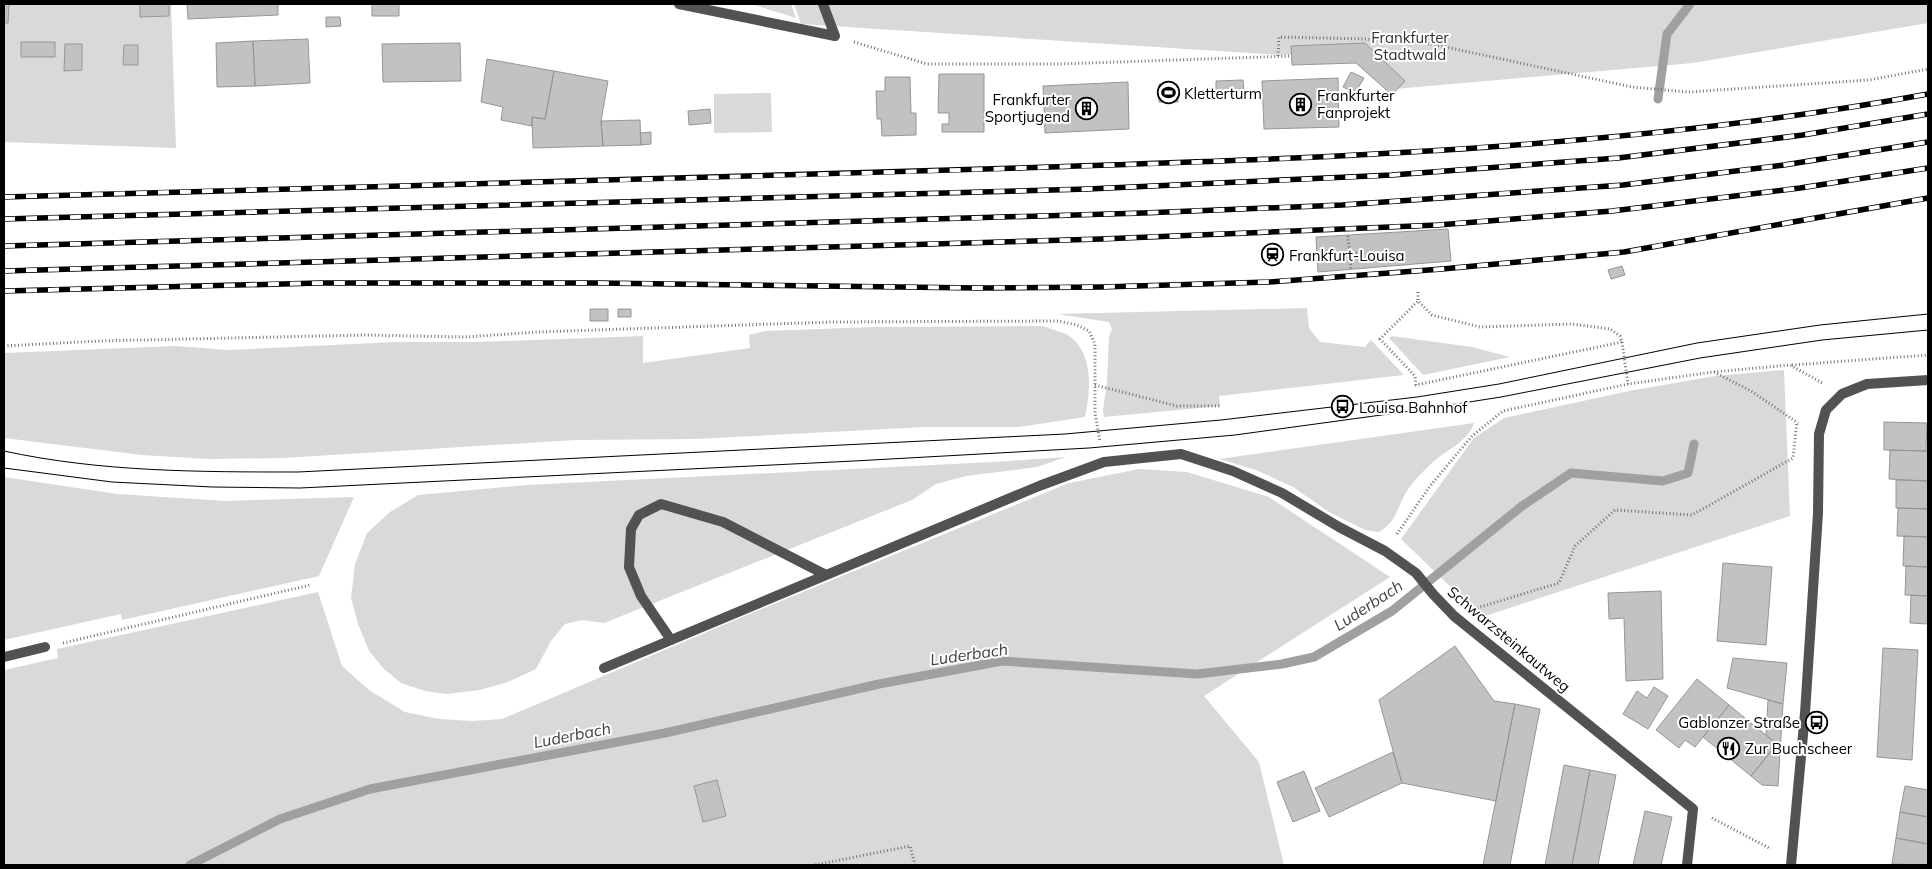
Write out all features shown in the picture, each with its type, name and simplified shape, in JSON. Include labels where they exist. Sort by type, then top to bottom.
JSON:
[{"type":"street","points":[[679,4],[835,36]]},
{"type":"street","points":[[823,4],[835,36]]},
{"type":"street","points":[[1791,865],[1805,713],[1818,513],[1819,434],[1826,410],[1842,394],[1867,384],[1928,380]]},
{"type":"street","name":"Schwarzsteinkautweg","points":[[604,668],[1039,486],[1104,462],[1181,454],[1233,471],[1282,493],[1339,527],[1385,551],[1416,573],[1454,616],[1693,809]]},
{"type":"street","points":[[671,640],[641,596],[629,567],[631,529],[639,515],[661,504],[723,522],[826,575]]},
{"type":"street","points":[[4,657],[45,647]]},
{"type":"street","points":[[1688,865],[1693,809]]},
{"type":"path","points":[[835,36],[927,64],[1060,64],[1292,56]]},
{"type":"path","points":[[1278,56],[1279,38],[1365,39],[1432,44],[1632,87],[1688,92],[1869,80],[1928,69]]},
{"type":"path","points":[[1348,236],[1351,270]]},
{"type":"path","points":[[1349,254],[1359,253]]},
{"type":"path","points":[[1418,292],[1418,301],[1432,315],[1480,327],[1572,324],[1610,329],[1620,336],[1622,342],[1628,384]]},
{"type":"path","points":[[1418,301],[1380,339],[1415,376],[1416,385],[1622,342]]},
{"type":"path","points":[[4,346],[99,341],[365,335],[467,337],[538,332],[831,322],[1058,321],[1077,325],[1089,331],[1095,344],[1095,413],[1104,462]]},
{"type":"path","points":[[1385,551],[1430,486],[1472,436],[1503,411],[1628,384],[1713,372],[1928,355]]},
{"type":"path","points":[[1790,365],[1842,394]]},
{"type":"path","points":[[1713,372],[1751,391],[1797,422],[1819,434]]},
{"type":"path","points":[[1095,385],[1177,406],[1220,406]]},
{"type":"path","points":[[1454,616],[1559,582],[1574,546],[1615,510],[1692,515],[1709,506],[1793,458],[1797,422]]},
{"type":"path","points":[[45,647],[310,585]]},
{"type":"path","points":[[1693,809],[1774,850]]},
{"type":"path","points":[[815,865],[910,846],[915,865]]},
{"type":"green space","points":[[4,4],[171,4],[176,148],[4,142]]},
{"type":"green space","points":[[751,4],[791,4],[796,18]]},
{"type":"green space","name":"Frankfurter Stadtwald","points":[[794,4],[1928,4],[1928,23],[1693,63],[1395,89],[1354,52],[1281,55],[801,24]]},
{"type":"green space","points":[[771,93],[772,132],[714,133],[714,94]]},
{"type":"green space","points":[[1307,308],[1309,328],[1320,342],[1365,347],[1371,340],[1404,375],[1219,396],[1220,406],[1104,417],[1109,337],[1112,329],[1109,322],[1057,314]]},
{"type":"green space","points":[[1043,326],[1066,334],[1082,350],[1086,360],[1089,383],[1085,417],[1019,427],[925,427],[695,439],[575,440],[283,458],[208,459],[142,455],[4,438],[4,353],[176,346],[229,350],[395,342],[477,342],[643,336],[643,363],[750,348],[749,335],[765,331],[873,327]]},
{"type":"green space","points":[[1392,336],[1472,347],[1510,357],[1423,375],[1389,338]]},
{"type":"green space","points":[[1784,370],[1790,516],[1482,617],[1401,539],[1474,438],[1504,418],[1629,391],[1715,376]]},
{"type":"green space","points":[[1474,423],[1467,436],[1418,477],[1407,491],[1390,523],[1379,532],[1365,530],[1329,512],[1293,487],[1256,470],[1219,459]]},
{"type":"green space","points":[[1066,457],[1037,467],[966,476],[936,484],[912,500],[604,623],[582,620],[565,624],[551,641],[536,669],[508,682],[480,690],[446,694],[425,691],[401,683],[384,669],[369,651],[358,624],[351,598],[355,564],[367,533],[390,512],[418,495],[527,485]]},
{"type":"green space","points":[[1139,469],[1187,472],[1269,497],[1390,577],[1204,696],[1259,762],[1284,865],[4,865],[4,670],[58,658],[57,649],[318,592],[342,666],[369,690],[405,712],[439,719],[472,721],[502,719],[754,612],[1069,483]]},
{"type":"green space","points":[[4,477],[117,494],[225,501],[354,497],[319,576],[122,620],[121,614],[4,640]]},
{"type":"building","points":[[4,4],[9,4],[8,23],[4,23]]},
{"type":"building","points":[[140,4],[169,4],[169,16],[140,17]]},
{"type":"building","points":[[187,4],[278,4],[278,15],[188,19]]},
{"type":"building","points":[[372,4],[399,4],[399,16],[372,16]]},
{"type":"building","points":[[326,17],[340,17],[341,26],[326,27]]},
{"type":"building","points":[[308,39],[310,83],[255,86],[253,41]]},
{"type":"building","points":[[253,41],[255,86],[217,87],[216,43]]},
{"type":"building","points":[[21,42],[55,42],[55,57],[21,57]]},
{"type":"building","points":[[460,43],[461,81],[383,82],[382,44]]},
{"type":"building","points":[[1365,43],[1405,81],[1392,95],[1356,63],[1292,65],[1291,46]]},
{"type":"building","points":[[65,44],[82,44],[82,70],[64,71]]},
{"type":"building","points":[[124,45],[138,45],[138,65],[123,65]]},
{"type":"building","points":[[487,59],[554,71],[545,119],[532,117],[532,126],[501,120],[503,107],[481,102]]},
{"type":"building","points":[[554,71],[608,81],[601,121],[603,146],[533,148],[532,117],[545,119]]},
{"type":"building","points":[[1351,72],[1364,78],[1355,93],[1343,87]]},
{"type":"building","points":[[939,74],[984,74],[984,132],[942,132],[942,124],[949,124],[949,113],[938,113]]},
{"type":"building","points":[[885,77],[910,77],[911,113],[916,113],[916,135],[882,136],[881,119],[877,119],[876,91],[885,91]]},
{"type":"building","name":"Frankfurter Fanprojekt","points":[[1338,78],[1339,127],[1264,129],[1262,81]]},
{"type":"building","points":[[1243,80],[1244,91],[1216,91],[1216,81]]},
{"type":"building","name":"Frankfurter Sportjugend","points":[[1128,82],[1129,129],[1045,133],[1043,86]]},
{"type":"building","name":"Kletterturm","points":[[1159,84],[1177,84],[1178,102],[1159,102]]},
{"type":"building","points":[[710,109],[711,123],[689,125],[688,111]]},
{"type":"building","points":[[640,120],[641,145],[603,146],[601,121]]},
{"type":"building","points":[[651,132],[651,144],[641,145],[640,133]]},
{"type":"building","points":[[1448,229],[1451,261],[1318,272],[1316,237]]},
{"type":"building","points":[[1622,266],[1625,275],[1611,279],[1608,270]]},
{"type":"building","points":[[590,309],[608,309],[608,321],[590,321]]},
{"type":"building","points":[[618,309],[631,309],[631,317],[618,317]]},
{"type":"building","points":[[1884,422],[1927,423],[1926,451],[1884,450]]},
{"type":"building","points":[[1890,450],[1928,451],[1928,481],[1889,479]]},
{"type":"building","points":[[1896,480],[1928,481],[1928,509],[1896,508]]},
{"type":"building","points":[[1898,508],[1928,509],[1928,537],[1897,536]]},
{"type":"building","points":[[1904,536],[1928,537],[1928,567],[1903,566]]},
{"type":"building","points":[[1723,563],[1772,567],[1766,645],[1717,641]]},
{"type":"building","points":[[1906,566],[1928,567],[1928,596],[1905,595]]},
{"type":"building","points":[[1661,591],[1663,679],[1626,681],[1624,618],[1609,619],[1608,593]]},
{"type":"building","points":[[1911,595],[1928,596],[1928,624],[1910,623]]},
{"type":"building","points":[[1455,646],[1494,701],[1515,704],[1496,801],[1402,783],[1379,700]]},
{"type":"building","points":[[1883,648],[1918,650],[1912,760],[1877,757]]},
{"type":"building","points":[[1733,658],[1787,663],[1783,704],[1727,688]]},
{"type":"building","points":[[1697,679],[1729,705],[1695,747],[1685,740],[1679,748],[1656,730]]},
{"type":"building","points":[[1654,687],[1668,696],[1648,729],[1623,714],[1637,691],[1647,698]]},
{"type":"building","points":[[1768,700],[1783,704],[1778,786],[1762,785],[1751,776],[1777,744],[1766,735]]},
{"type":"building","points":[[1515,704],[1540,709],[1510,865],[1483,865]]},
{"type":"building","points":[[1729,705],[1777,744],[1751,776],[1703,737]]},
{"type":"building","points":[[1393,752],[1402,783],[1329,817],[1315,788]]},
{"type":"building","points":[[1564,765],[1590,770],[1572,865],[1545,865]]},
{"type":"building","points":[[1590,770],[1616,775],[1598,865],[1572,865]]},
{"type":"building","points":[[1304,771],[1320,811],[1293,822],[1277,782]]},
{"type":"building","points":[[717,780],[726,816],[703,822],[694,786]]},
{"type":"building","points":[[1905,786],[1928,790],[1928,817],[1900,812]]},
{"type":"building","points":[[1645,811],[1672,817],[1661,865],[1633,865]]},
{"type":"building","points":[[1900,812],[1928,817],[1928,844],[1896,838]]},
{"type":"building","points":[[1896,838],[1928,844],[1928,865],[1892,864]]},
{"type":"waterway","name":"Luderbach","points":[[1658,99],[1667,34],[1690,4]]},
{"type":"waterway","name":"Luderbach","points":[[190,865],[280,819],[370,789],[665,733],[879,684],[1002,661],[1197,674],[1282,664],[1314,657],[1392,611],[1522,506],[1571,473],[1663,481],[1688,473],[1694,444]]},
{"type":"tram line","points":[[4,451],[40,458],[113,467],[187,471],[298,472],[1065,434],[1221,420],[1417,397],[1499,384],[1697,343],[1820,325],[1928,314]]},
{"type":"tram line","points":[[4,468],[112,482],[212,487],[300,488],[1089,448],[1235,435],[1418,410],[1501,397],[1700,358],[1822,340],[1928,330]]},
{"type":"railway","points":[[4,197],[894,172],[1363,155],[1590,139],[1703,127],[1816,113],[1928,94]]},
{"type":"railway","points":[[4,219],[1088,189],[1392,175],[1618,158],[1803,135],[1928,114]]},
{"type":"railway","points":[[4,246],[1143,213],[1342,205],[1623,185],[1784,165],[1928,142]]},
{"type":"railway","points":[[4,271],[1101,239],[1438,225],[1612,211],[1800,188],[1928,168]]},
{"type":"railway","points":[[4,291],[320,283],[598,283],[978,288],[1102,287],[1269,282],[1442,269],[1624,252],[1928,198]]},
{"type":"place","name":"Kletterturm","points":[[1168,93]]},
{"type":"place","name":"Frankfurter Fanprojekt","points":[[1301,104]]},
{"type":"place","name":"Frankfurter Sportjugend","points":[[1086,108]]},
{"type":"place","name":"Frankfurt-Louisa","points":[[1273,255]]},
{"type":"place","name":"Louisa Bahnhof","points":[[1343,407]]},
{"type":"place","name":"Gablonzer Straße","points":[[1816,722]]},
{"type":"place","name":"Zur Buchscheer","points":[[1729,748]]}]
